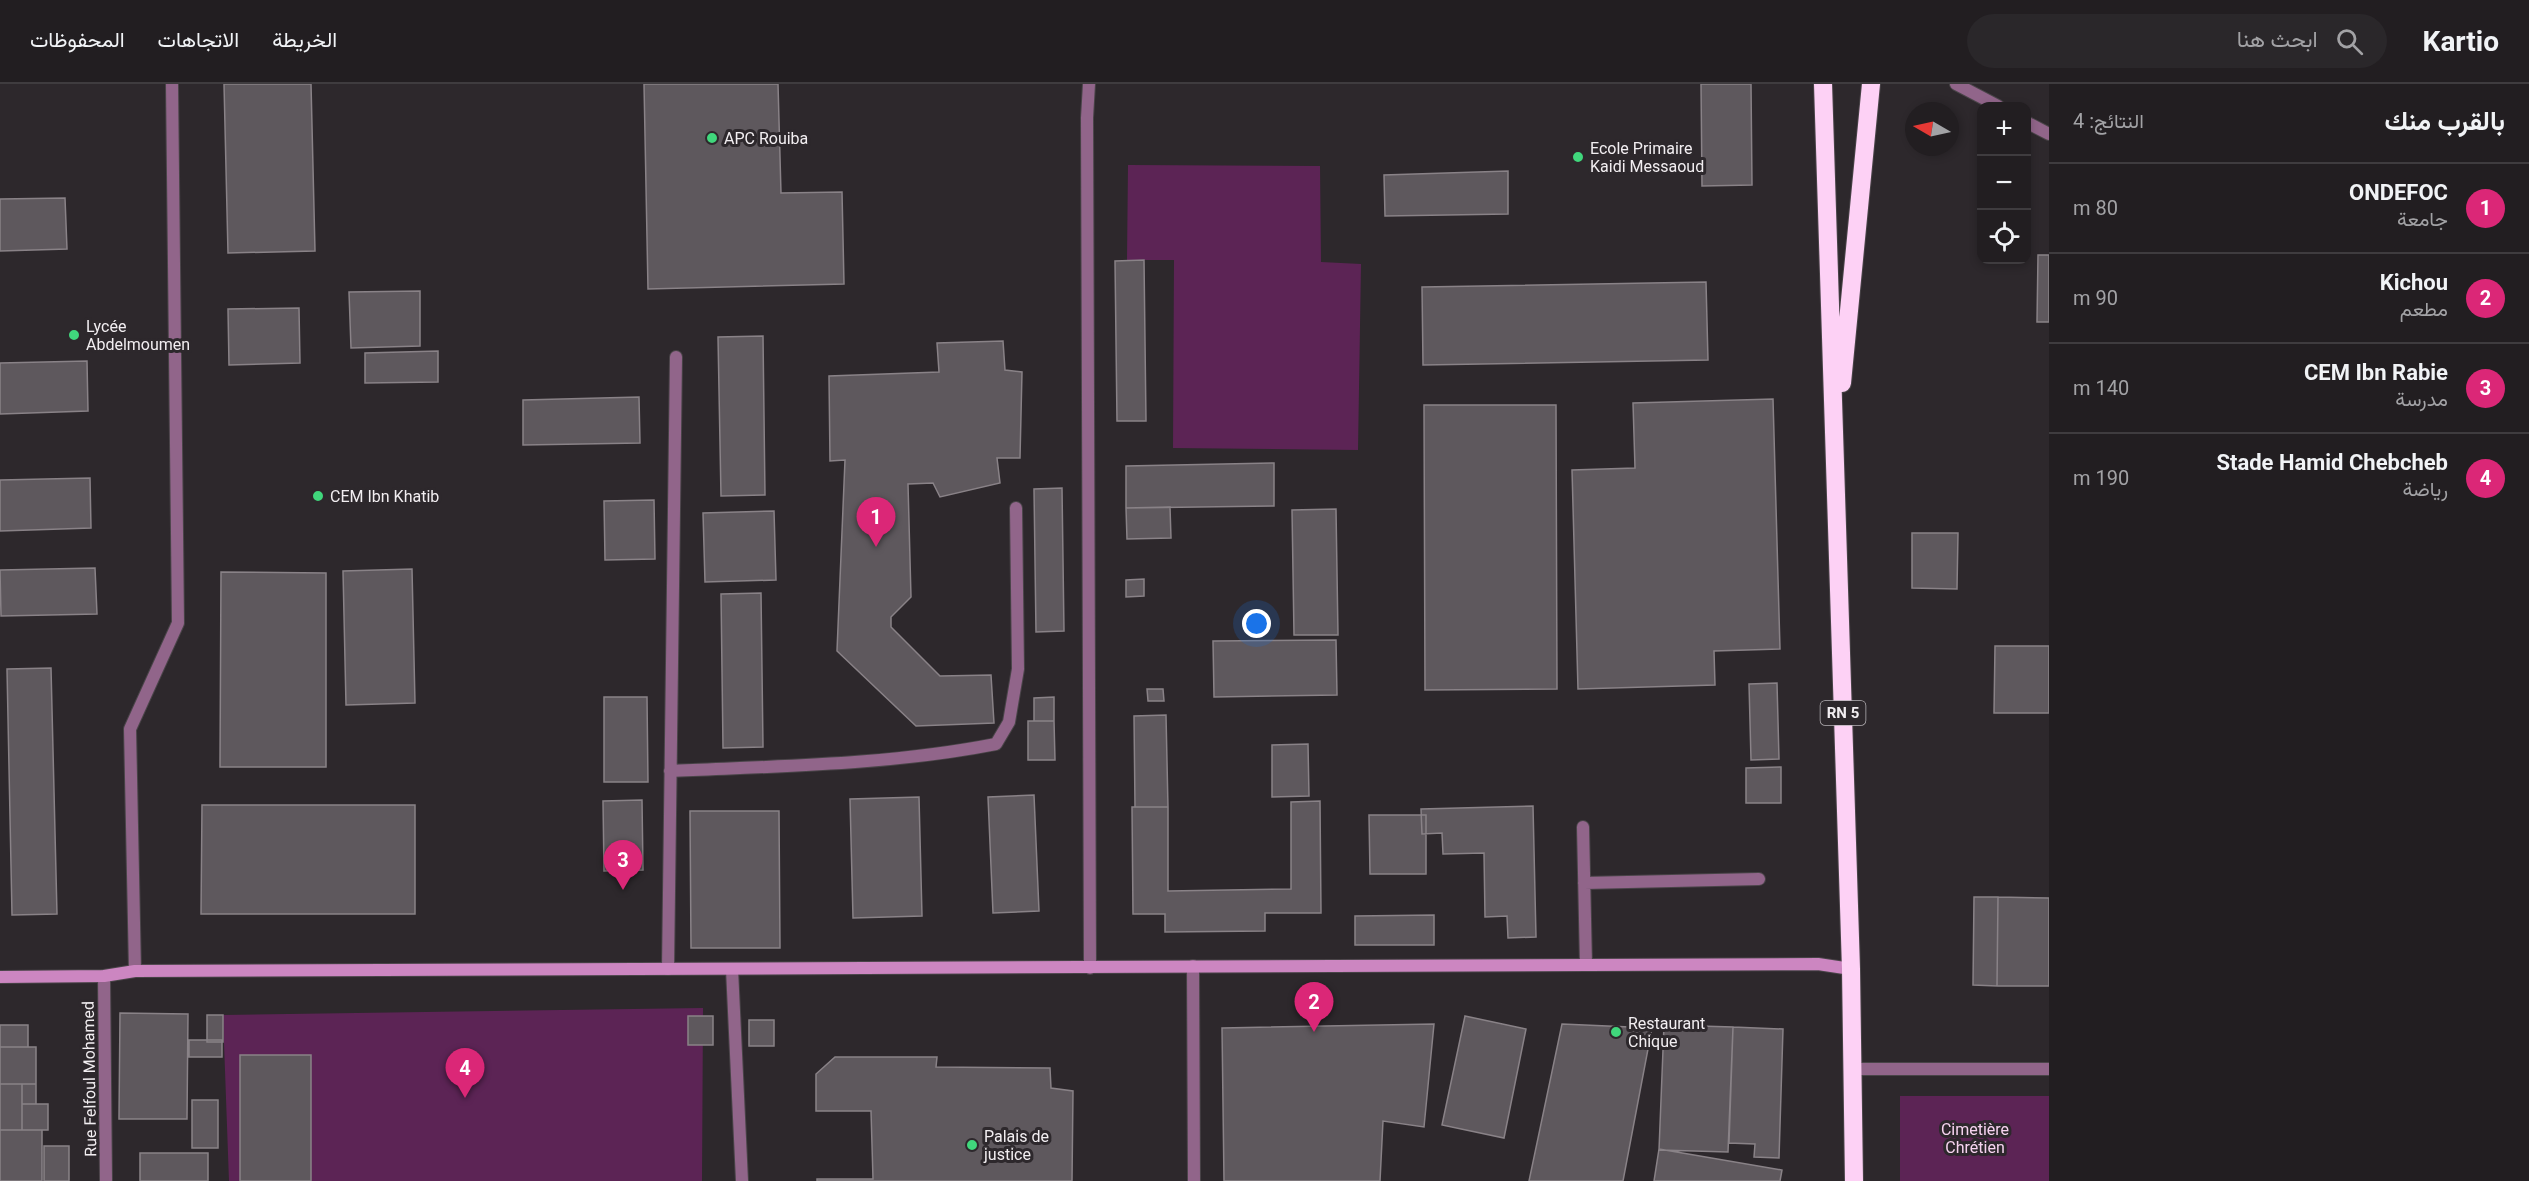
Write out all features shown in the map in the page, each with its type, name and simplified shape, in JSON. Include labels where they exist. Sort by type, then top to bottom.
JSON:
[{"type":"highway","name":"RN 5","points":[[1822,84],[1851,969],[1854,1181]]},
{"type":"highway","name":"RN 5","points":[[1834,456],[1871,84]]},
{"type":"main road","points":[[0,977],[104,976],[135,971],[1192,966],[1818,964],[1851,969]]},
{"type":"street","points":[[135,971],[130,729],[178,623],[172,84]]},
{"type":"street","points":[[1089,84],[1087,130],[1090,968]]},
{"type":"street","points":[[1956,84],[1990,102]]},
{"type":"street","points":[[2031,125],[2049,134]]},
{"type":"street","points":[[668,969],[676,357]]},
{"type":"street","points":[[670,771],[900,758],[947,754],[996,744],[1009,722],[1018,669],[1016,508]]},
{"type":"street","points":[[1583,827],[1586,965]]},
{"type":"street","points":[[1584,884],[1759,879]]},
{"type":"street","points":[[1192,966],[1194,1181]]},
{"type":"street","points":[[732,969],[742,1181]]},
{"type":"street","name":"Rue Felfoul Mohamed","points":[[104,976],[106,1181]]},
{"type":"street","points":[[1852,1069],[2049,1070]]},
{"type":"green space","points":[[1128,165],[1320,166],[1321,262],[1361,264],[1358,450],[1173,448],[1174,260],[1127,260]]},
{"type":"green space","points":[[703,1008],[702,1181],[229,1181],[223,1015]]},
{"type":"green space","name":"Cimetière Chrétien","points":[[1900,1096],[2049,1096],[2049,1181],[1900,1181]]},
{"type":"building","points":[[224,84],[311,84],[315,251],[228,253]]},
{"type":"building","name":"APC Rouiba","points":[[644,84],[778,84],[781,193],[842,192],[844,284],[648,289]]},
{"type":"building","points":[[1701,84],[1751,84],[1752,185],[1702,186]]},
{"type":"building","points":[[1508,171],[1508,214],[1385,216],[1384,175]]},
{"type":"building","points":[[65,198],[67,249],[0,251],[0,199]]},
{"type":"building","points":[[2038,255],[2049,255],[2049,322],[2037,322]]},
{"type":"building","points":[[1144,260],[1146,421],[1117,421],[1115,261]]},
{"type":"building","points":[[1706,282],[1708,360],[1423,365],[1422,287]]},
{"type":"building","points":[[420,291],[420,346],[351,348],[349,292]]},
{"type":"building","points":[[299,308],[300,363],[229,365],[228,309]]},
{"type":"building","points":[[763,336],[765,495],[721,496],[718,337]]},
{"type":"building","points":[[1003,341],[1005,370],[1022,372],[1020,458],[997,458],[1000,483],[940,497],[933,483],[908,484],[911,597],[891,617],[891,627],[940,676],[991,675],[994,723],[916,726],[837,651],[845,460],[830,461],[829,376],[939,372],[937,343]]},
{"type":"building","points":[[438,351],[438,382],[365,383],[365,353]]},
{"type":"building","points":[[87,361],[88,411],[0,414],[0,363]]},
{"type":"building","points":[[639,397],[640,443],[523,445],[523,400]]},
{"type":"building","points":[[1773,399],[1780,649],[1714,651],[1715,685],[1578,689],[1572,470],[1635,468],[1633,403]]},
{"type":"building","points":[[1424,405],[1556,405],[1557,689],[1425,690]]},
{"type":"building","points":[[1274,463],[1274,506],[1126,508],[1126,466]]},
{"type":"building","points":[[90,478],[91,528],[0,531],[0,480]]},
{"type":"building","points":[[1062,488],[1064,631],[1036,632],[1034,489]]},
{"type":"building","points":[[654,500],[655,559],[605,560],[604,501]]},
{"type":"building","points":[[1170,507],[1171,538],[1127,539],[1126,508]]},
{"type":"building","points":[[1336,509],[1338,635],[1294,635],[1292,510]]},
{"type":"building","points":[[774,511],[776,580],[705,582],[703,513]]},
{"type":"building","points":[[1912,533],[1958,533],[1957,589],[1912,588]]},
{"type":"building","points":[[95,568],[97,614],[1,616],[0,570]]},
{"type":"building","points":[[412,569],[415,703],[346,705],[343,571]]},
{"type":"building","points":[[221,572],[326,573],[326,767],[220,767]]},
{"type":"building","points":[[1144,579],[1144,596],[1126,597],[1126,580]]},
{"type":"building","points":[[761,593],[763,747],[723,748],[721,594]]},
{"type":"building","points":[[1336,640],[1337,695],[1214,697],[1213,641]]},
{"type":"building","points":[[1995,646],[2049,646],[2049,713],[1994,713]]},
{"type":"building","points":[[51,668],[57,914],[12,915],[7,669]]},
{"type":"building","points":[[1777,683],[1779,759],[1751,760],[1749,684]]},
{"type":"building","points":[[1147,689],[1163,689],[1164,701],[1148,701]]},
{"type":"building","points":[[604,697],[647,697],[648,782],[604,782]]},
{"type":"building","points":[[1054,697],[1054,721],[1034,721],[1034,698]]},
{"type":"building","points":[[1166,715],[1168,807],[1135,807],[1134,716]]},
{"type":"building","points":[[1028,721],[1054,721],[1055,760],[1028,760]]},
{"type":"building","points":[[1308,744],[1309,796],[1272,797],[1272,745]]},
{"type":"building","points":[[1781,767],[1781,803],[1746,803],[1746,768]]},
{"type":"building","points":[[1034,795],[1039,911],[993,913],[988,797]]},
{"type":"building","points":[[919,797],[922,916],[853,918],[850,799]]},
{"type":"building","points":[[642,800],[643,870],[604,871],[603,801]]},
{"type":"building","points":[[1320,801],[1321,913],[1265,913],[1265,931],[1165,932],[1165,914],[1133,914],[1132,807],[1168,807],[1168,891],[1291,889],[1291,802]]},
{"type":"building","points":[[202,805],[415,805],[415,914],[201,914]]},
{"type":"building","points":[[1533,806],[1536,937],[1508,938],[1507,916],[1485,917],[1484,853],[1443,854],[1442,833],[1422,834],[1421,809]]},
{"type":"building","points":[[690,811],[779,811],[780,948],[691,948]]},
{"type":"building","points":[[1369,815],[1426,815],[1426,874],[1370,874]]},
{"type":"building","points":[[1974,897],[1998,897],[1997,986],[1973,985]]},
{"type":"building","points":[[1998,897],[2049,898],[2049,986],[1997,986]]},
{"type":"building","points":[[1434,915],[1434,945],[1355,945],[1355,916]]},
{"type":"building","points":[[120,1013],[188,1014],[187,1119],[119,1119]]},
{"type":"building","points":[[207,1015],[223,1015],[223,1042],[207,1042]]},
{"type":"building","points":[[688,1016],[713,1016],[713,1045],[688,1045]]},
{"type":"building","points":[[1465,1016],[1526,1029],[1504,1138],[1442,1125]]},
{"type":"building","points":[[749,1020],[774,1020],[774,1046],[749,1046]]},
{"type":"building","points":[[1434,1024],[1424,1127],[1383,1121],[1380,1181],[1224,1181],[1222,1028]]},
{"type":"building","points":[[1562,1024],[1652,1028],[1623,1181],[1529,1181]]},
{"type":"building","points":[[0,1025],[28,1025],[28,1047],[0,1047]]},
{"type":"building","points":[[1664,1025],[1733,1027],[1728,1152],[1659,1150]]},
{"type":"building","points":[[1733,1027],[1783,1029],[1779,1158],[1754,1157],[1755,1144],[1729,1143]]},
{"type":"building","points":[[189,1040],[222,1040],[222,1057],[189,1057]]},
{"type":"building","points":[[0,1047],[36,1047],[36,1084],[0,1084]]},
{"type":"building","points":[[240,1055],[311,1055],[311,1181],[240,1181]]},
{"type":"building","name":"Palais de justice","points":[[835,1057],[937,1057],[936,1067],[1050,1068],[1051,1088],[1073,1091],[1072,1181],[817,1181],[817,1179],[873,1179],[871,1111],[816,1111],[816,1074]]},
{"type":"building","points":[[0,1084],[22,1084],[22,1130],[0,1130]]},
{"type":"building","points":[[22,1084],[36,1084],[36,1104],[22,1104]]},
{"type":"building","points":[[192,1100],[218,1100],[218,1148],[192,1148]]},
{"type":"building","points":[[22,1104],[48,1104],[48,1130],[22,1130]]},
{"type":"building","points":[[0,1130],[42,1130],[42,1181],[0,1181]]},
{"type":"building","points":[[44,1146],[69,1146],[69,1181],[44,1181]]},
{"type":"building","points":[[1659,1149],[1782,1170],[1780,1181],[1654,1181]]},
{"type":"building","points":[[140,1153],[208,1153],[208,1181],[140,1181]]},
{"type":"place","name":"APC Rouiba","points":[[712,138]]},
{"type":"place","name":"Ecole Primaire Kaidi Messaoud","points":[[1578,157]]},
{"type":"place","name":"Lycée Abdelmoumen","points":[[74,335]]},
{"type":"place","name":"CEM Ibn Khatib","points":[[318,496]]},
{"type":"place","name":"ONDEFOC","points":[[876,547]]},
{"type":"place","name":"CEM Ibn Rabie","points":[[623,890]]},
{"type":"place","name":"Kichou","points":[[1314,1032]]},
{"type":"place","name":"Restaurant Chique","points":[[1616,1032]]},
{"type":"place","name":"Stade Hamid Chebcheb","points":[[465,1098]]},
{"type":"place","name":"Palais de justice","points":[[972,1145]]}]
